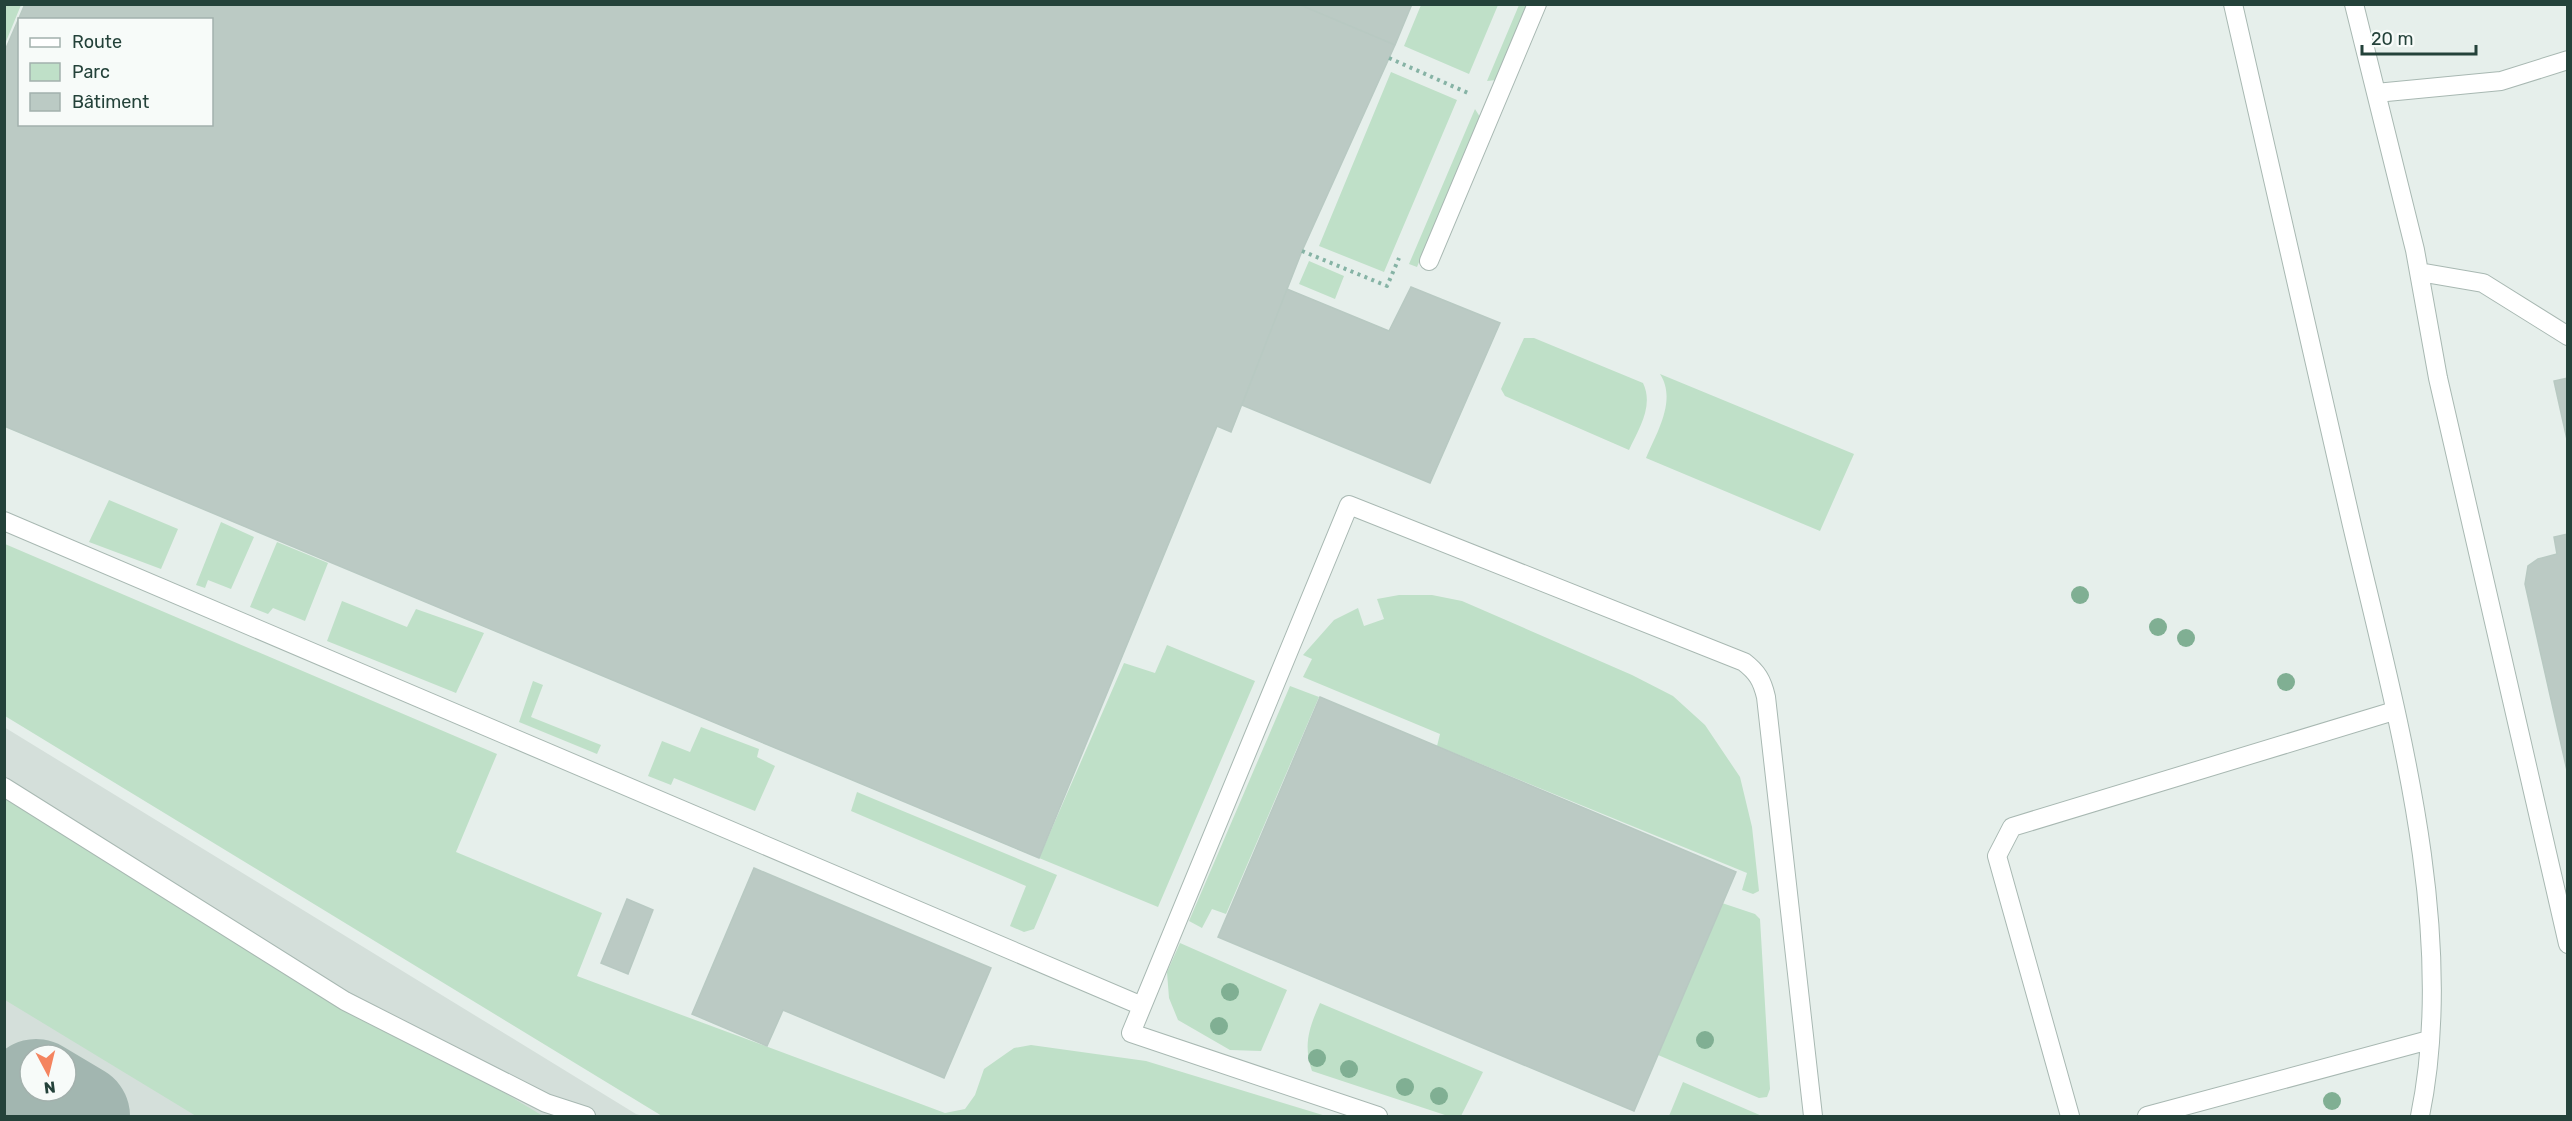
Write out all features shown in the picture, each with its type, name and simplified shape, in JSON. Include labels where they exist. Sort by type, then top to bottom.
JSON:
[{"type":"lane","points":[[1429,261],[1537,4]]},
{"type":"lane","points":[[2233,4],[2409,778],[2428,917],[2431,977],[2429,1040],[2420,1116]]},
{"type":"lane","points":[[2354,4],[2418,272],[2438,378],[2568,944]]},
{"type":"lane","points":[[2376,93],[2501,81],[2568,60]]},
{"type":"lane","points":[[2418,272],[2483,284],[2568,336]]},
{"type":"lane","points":[[1378,1116],[1131,1033],[1349,505],[1744,662],[1755,670],[1761,679],[1766,697],[1813,1116]]},
{"type":"lane","points":[[4,521],[1142,1006]]},
{"type":"lane","points":[[2070,1116],[1997,856],[2012,827],[2394,711]]},
{"type":"lane","points":[[4,787],[345,1001],[546,1103],[586,1116]]},
{"type":"lane","points":[[2147,1116],[2429,1040]]},
{"type":"path","points":[[1389,58],[1495,105]]},
{"type":"path","points":[[1465,104],[1474,84]]},
{"type":"path","points":[[1302,251],[1387,286],[1401,254]]},
{"type":"shaded area","points":[[4,727],[636,1114],[643,1116],[5,1116]]},
{"type":"green space","points":[[4,5],[21,5],[5,44]]},
{"type":"green space","points":[[1421,5],[1498,5],[1469,74],[1404,46]]},
{"type":"green space","points":[[1519,5],[1528,5],[1497,80],[1487,81]]},
{"type":"green space","points":[[1391,72],[1457,100],[1384,272],[1319,246]]},
{"type":"green space","points":[[1475,109],[1480,117],[1417,267],[1409,264]]},
{"type":"green space","points":[[1309,261],[1344,276],[1335,299],[1299,284]]},
{"type":"green space","points":[[1524,338],[1534,338],[1643,383],[1647,400],[1646,409],[1629,450],[1505,396],[1501,389]]},
{"type":"green space","points":[[1660,374],[1854,454],[1820,531],[1646,458],[1660,427],[1666,405],[1667,394]]},
{"type":"green space","points":[[109,500],[178,529],[161,569],[89,542]]},
{"type":"green space","points":[[221,522],[254,537],[231,589],[208,580],[205,588],[196,585]]},
{"type":"green space","points":[[277,542],[328,563],[305,621],[273,608],[268,614],[250,607]]},
{"type":"green space","points":[[5,544],[497,754],[456,852],[602,913],[577,976],[945,1113],[965,1109],[975,1095],[984,1069],[1014,1048],[1031,1045],[1146,1061],[1326,1116],[662,1116],[5,716]]},
{"type":"green space","points":[[1399,595],[1432,595],[1462,601],[1632,675],[1673,696],[1705,725],[1740,777],[1752,827],[1759,891],[1753,894],[1742,890],[1747,873],[1437,746],[1440,734],[1303,677],[1312,659],[1303,655],[1334,620],[1358,608],[1364,626],[1384,619],[1377,599]]},
{"type":"green space","points":[[342,601],[407,627],[416,609],[484,633],[456,693],[327,641]]},
{"type":"green space","points":[[1167,645],[1255,681],[1158,907],[1039,858],[1124,663],[1155,673]]},
{"type":"green space","points":[[533,681],[543,685],[531,717],[601,745],[597,754],[519,722]]},
{"type":"green space","points":[[1290,686],[1319,697],[1226,914],[1212,909],[1202,928],[1189,921]]},
{"type":"green space","points":[[701,727],[759,749],[757,757],[775,766],[755,811],[674,778],[671,785],[648,776],[662,741],[690,752]]},
{"type":"green space","points":[[4,792],[543,1116],[196,1116],[5,1000]]},
{"type":"green space","points":[[857,792],[1057,875],[1034,929],[1024,932],[1010,926],[1026,886],[851,811]]},
{"type":"green space","points":[[1722,903],[1755,914],[1760,919],[1770,1089],[1767,1097],[1759,1098],[1658,1055]]},
{"type":"green space","points":[[1180,943],[1287,990],[1261,1051],[1230,1050],[1178,1020],[1169,998],[1167,972]]},
{"type":"green space","points":[[1320,1003],[1483,1072],[1461,1116],[1448,1116],[1312,1071],[1309,1062],[1308,1037]]},
{"type":"green space","points":[[1683,1082],[1762,1116],[1669,1116]]},
{"type":"building","points":[[25,4],[1298,4],[1395,45],[1302,251],[1231,432],[1217,426],[1039,858],[4,426],[4,53],[18,20],[18,126],[213,126],[213,18],[19,18]]},
{"type":"building","points":[[1298,4],[1412,4],[1395,45]]},
{"type":"building","points":[[1411,287],[1500,323],[1430,483],[1242,405],[1287,289],[1389,331]]},
{"type":"building","points":[[2568,378],[2568,444],[2554,381]]},
{"type":"building","points":[[2568,534],[2568,775],[2525,584],[2528,566],[2538,559],[2557,554],[2554,537]]},
{"type":"building","points":[[1320,697],[1736,872],[1634,1111],[1218,937]]},
{"type":"building","points":[[754,868],[991,968],[944,1078],[783,1010],[767,1046],[692,1014]]},
{"type":"building","points":[[627,899],[653,910],[628,974],[601,963]]},
{"type":"taxiway","points":[[56,1103],[78,1116]]}]
